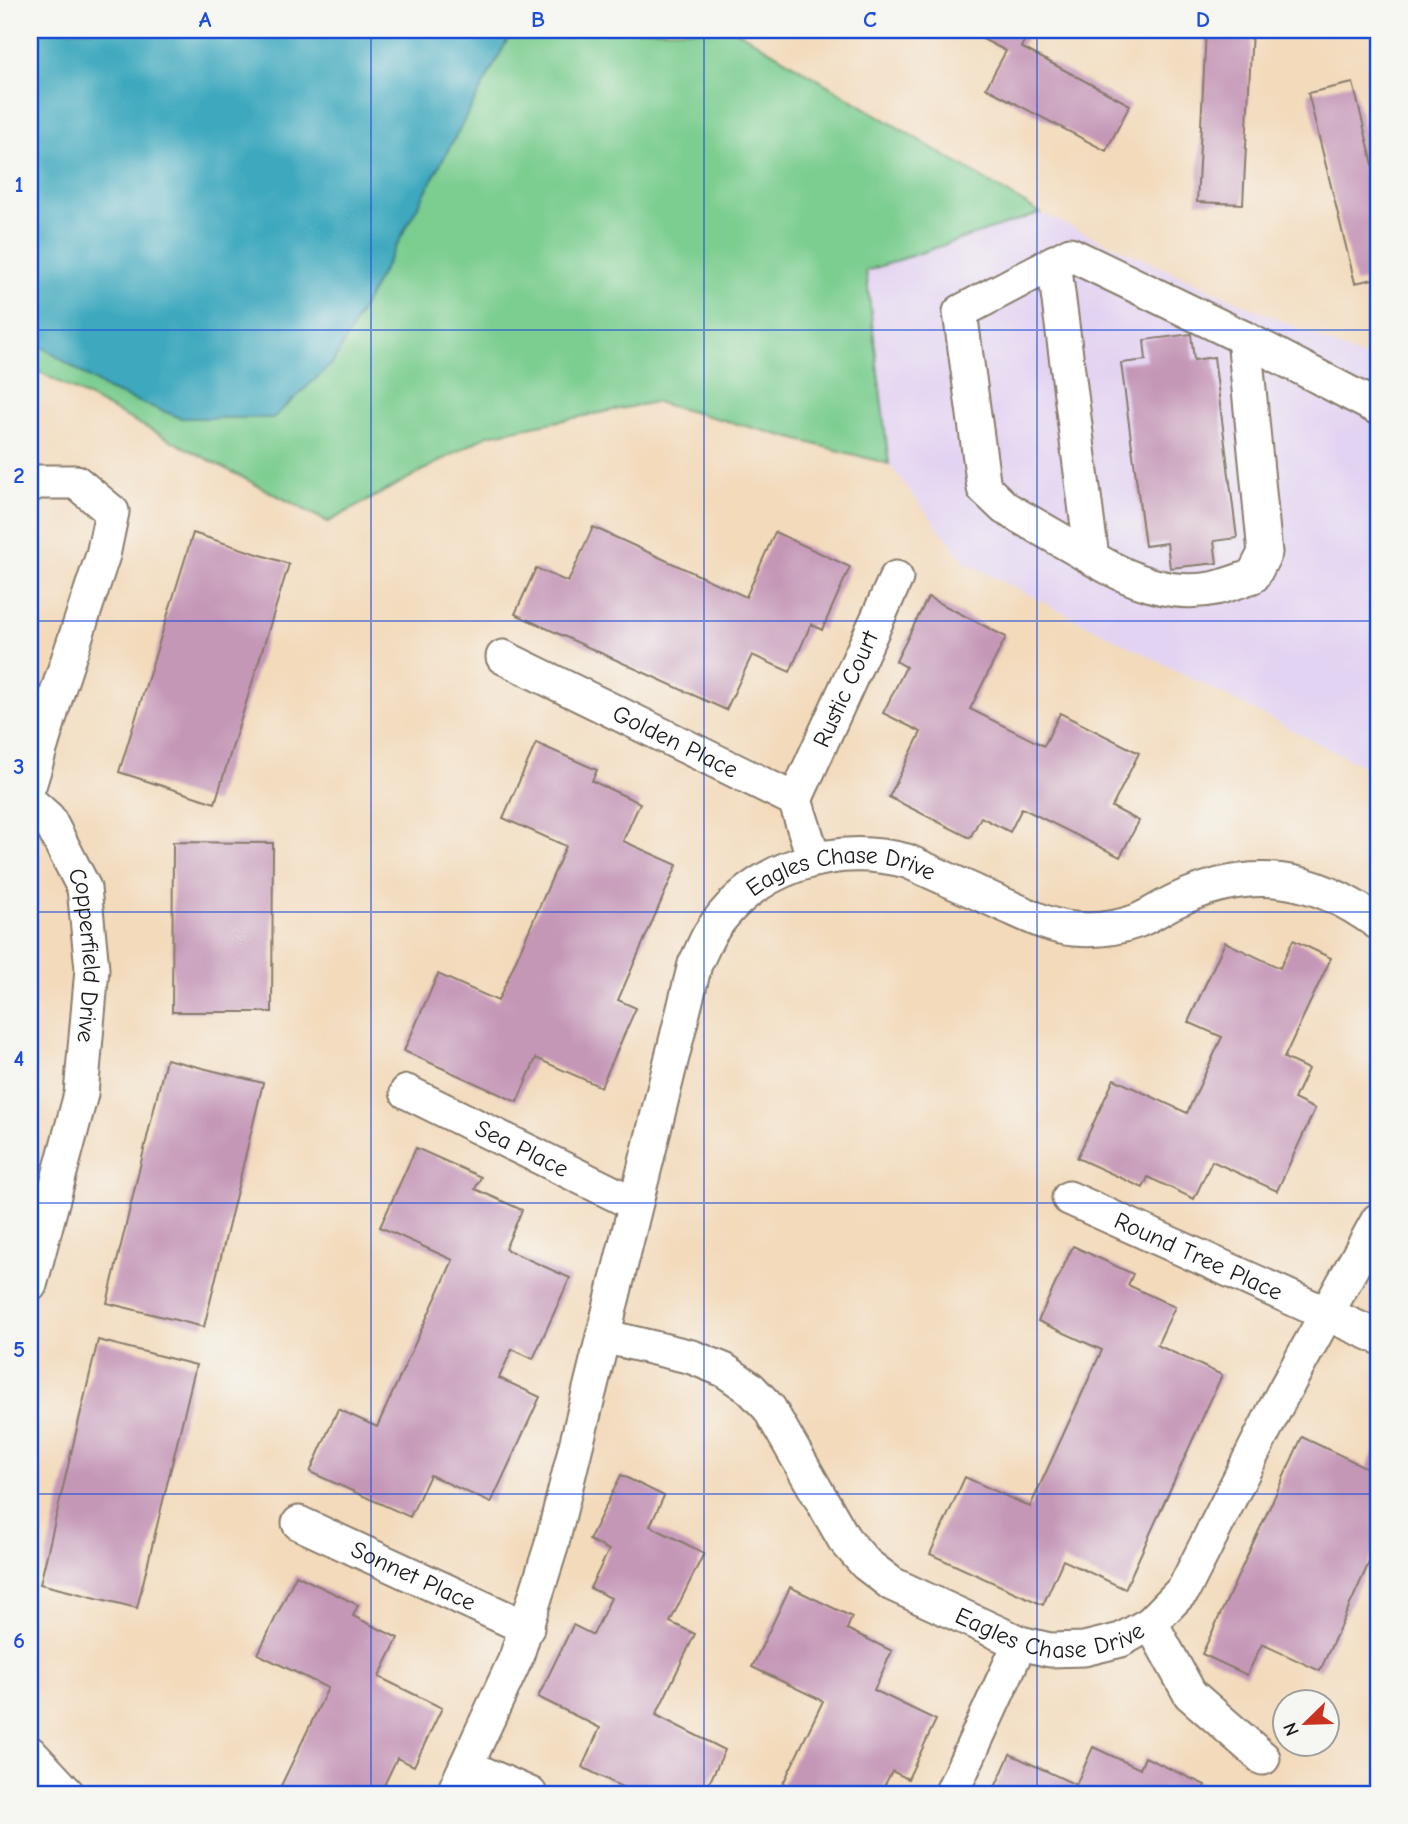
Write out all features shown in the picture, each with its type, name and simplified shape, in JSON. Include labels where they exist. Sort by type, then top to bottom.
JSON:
[{"type":"street","points":[[1244,338],[1265,553],[1252,576],[1214,588],[1177,591],[1142,583],[1117,573],[1005,508],[984,488],[960,312],[1070,254],[1244,338],[1378,408]]},
{"type":"street","points":[[1054,262],[1093,558]]},
{"type":"street","points":[[30,486],[34,482],[76,482],[112,512],[103,555],[30,783]]},
{"type":"street","name":"Rustic Court","points":[[795,800],[896,578]]},
{"type":"street","name":"Golden Place","points":[[503,657],[795,800]]},
{"type":"street","points":[[795,800],[814,859]]},
{"type":"street","name":"Copperfield Drive","points":[[30,802],[48,818],[84,888],[92,969],[81,1094],[30,1285]]},
{"type":"street","name":"Eagles Chase Drive","points":[[459,1780],[516,1658],[527,1628],[551,1547],[695,964],[709,935],[732,906],[762,881],[797,864],[854,853],[907,861],[1046,923],[1074,929],[1105,929],[1138,920],[1173,901],[1211,886],[1248,879],[1286,881],[1319,889],[1353,905],[1378,923]]},
{"type":"street","name":"Sea Place","points":[[407,1092],[635,1204]]},
{"type":"street","name":"Round Tree Place","points":[[1069,1198],[1378,1337]]},
{"type":"street","name":"Eagles Chase Drive","points":[[603,1336],[692,1357],[724,1370],[750,1388],[769,1408],[844,1539],[866,1564],[892,1584],[1020,1643],[1050,1650],[1084,1649],[1121,1640],[1151,1623],[1184,1589],[1282,1395],[1378,1220]]},
{"type":"street","name":"Sonnet Place","points":[[299,1523],[527,1628]]},
{"type":"street","points":[[1151,1623],[1190,1694],[1263,1758]]},
{"type":"street","points":[[951,1794],[1020,1643]]},
{"type":"street","points":[[30,1754],[68,1794]]},
{"type":"street","points":[[459,1780],[530,1794]]},
{"type":"shaded area","points":[[1040,213],[1378,364],[1378,774],[965,562],[889,464],[866,271]]},
{"type":"green space","points":[[30,30],[736,30],[1040,213],[866,271],[889,464],[655,402],[488,435],[328,522],[30,367]]},
{"type":"water","points":[[30,30],[513,30],[333,363],[273,418],[181,418],[108,390],[30,339]]},
{"type":"building","points":[[886,30],[904,30],[900,37]]},
{"type":"building","points":[[975,30],[1030,30],[1021,47],[1130,105],[1106,151],[986,88],[1006,51],[973,34]]},
{"type":"building","points":[[1206,30],[1252,30],[1243,204],[1197,202]]},
{"type":"building","points":[[1353,83],[1378,185],[1378,278],[1355,283],[1308,93]]},
{"type":"building","points":[[1191,334],[1194,360],[1214,357],[1237,538],[1214,541],[1217,563],[1170,568],[1167,543],[1145,546],[1121,363],[1146,360],[1144,340]]},
{"type":"building","points":[[593,527],[746,597],[775,532],[850,567],[822,630],[811,624],[790,672],[752,655],[726,710],[515,614],[536,568],[568,582]]},
{"type":"building","points":[[193,533],[289,564],[215,803],[119,772]]},
{"type":"building","points":[[928,597],[1006,637],[970,709],[1044,746],[1060,713],[1139,753],[1112,807],[1139,821],[1120,857],[1022,808],[1010,832],[981,817],[970,838],[889,797],[921,732],[883,713],[906,667],[896,661]]},
{"type":"building","points":[[536,743],[597,770],[592,781],[640,803],[623,841],[677,865],[618,1000],[636,1008],[601,1087],[536,1058],[517,1102],[404,1051],[438,974],[498,1001],[566,846],[503,818]]},
{"type":"building","points":[[173,842],[273,843],[272,1012],[172,1012]]},
{"type":"building","points":[[1293,940],[1331,958],[1284,1058],[1308,1069],[1294,1099],[1315,1109],[1277,1191],[1212,1161],[1194,1199],[1148,1177],[1143,1188],[1077,1158],[1114,1079],[1187,1113],[1222,1037],[1188,1022],[1225,942],[1280,968]]},
{"type":"building","points":[[166,1059],[263,1083],[204,1327],[107,1303]]},
{"type":"building","points":[[416,1148],[481,1177],[475,1189],[522,1210],[505,1249],[570,1278],[533,1359],[512,1349],[499,1378],[540,1397],[491,1503],[430,1475],[410,1517],[310,1472],[338,1409],[377,1427],[453,1260],[380,1227]]},
{"type":"building","points":[[1073,1246],[1133,1274],[1128,1285],[1175,1307],[1157,1345],[1222,1375],[1125,1589],[1063,1560],[1043,1605],[930,1554],[965,1477],[1030,1507],[1102,1350],[1038,1321]]},
{"type":"building","points":[[98,1340],[196,1365],[137,1608],[40,1584]]},
{"type":"building","points":[[1302,1437],[1367,1468],[1378,1443],[1378,1543],[1320,1671],[1262,1644],[1247,1675],[1202,1654]]},
{"type":"building","points":[[621,1475],[664,1496],[650,1526],[704,1553],[670,1622],[695,1634],[656,1715],[725,1750],[704,1794],[624,1794],[626,1789],[582,1767],[600,1728],[538,1697],[573,1625],[593,1635],[611,1598],[590,1588],[609,1550],[589,1540]]},
{"type":"building","points":[[296,1575],[358,1605],[353,1616],[398,1638],[379,1677],[442,1708],[414,1766],[397,1758],[380,1794],[277,1794],[328,1688],[258,1654]]},
{"type":"building","points":[[790,1587],[852,1617],[847,1629],[892,1651],[874,1690],[936,1720],[908,1779],[892,1771],[880,1794],[778,1794],[823,1701],[752,1667]]},
{"type":"building","points":[[1093,1747],[1140,1769],[1145,1757],[1205,1785],[1201,1794],[992,1794],[1010,1754],[1076,1785]]}]
